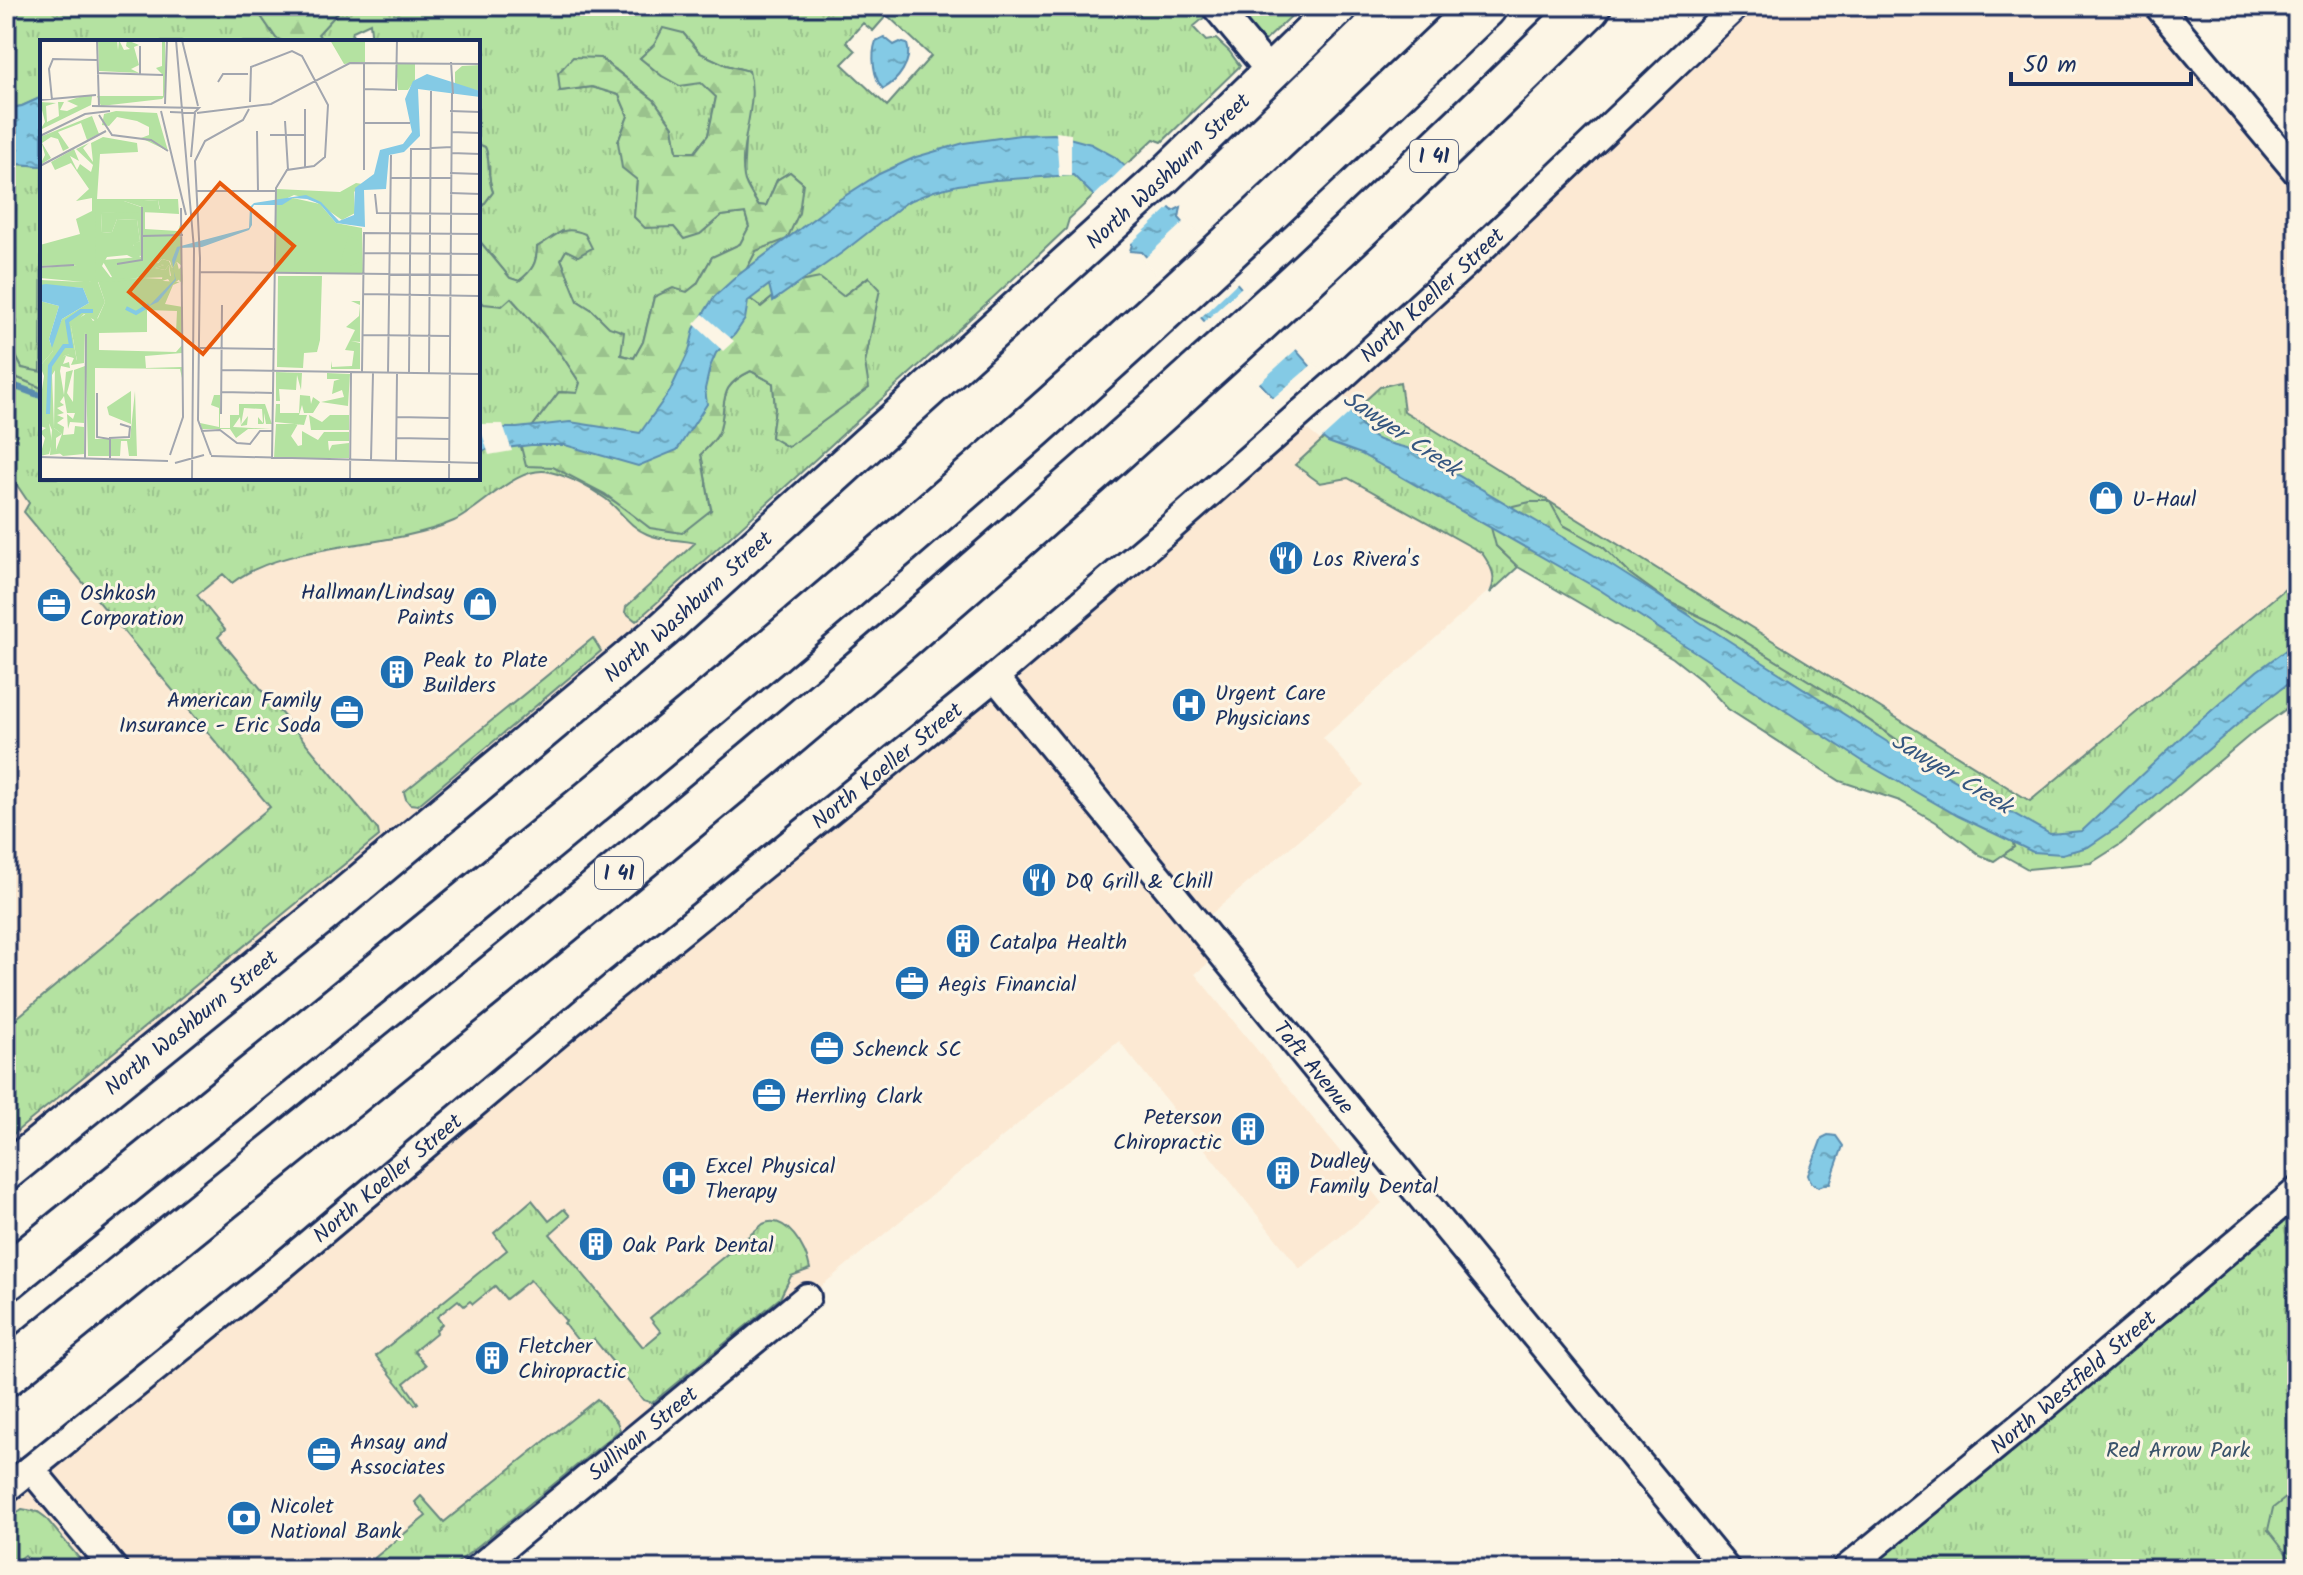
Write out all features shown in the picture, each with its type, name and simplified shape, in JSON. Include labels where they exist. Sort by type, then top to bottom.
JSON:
[{"type":"highway","points":[[6,1278],[501,876],[779,645],[1169,304],[1484,6]]},
{"type":"highway","name":"I 41","points":[[6,1373],[716,794],[894,643],[1278,304],[1588,6]]},
{"type":"street","points":[[1215,6],[1271,73]]},
{"type":"street","name":"North Washburn Street","points":[[6,1172],[322,915],[663,630],[1162,178],[1339,6]]},
{"type":"street","name":"North Koeller Street","points":[[6,1489],[282,1266],[613,987],[995,677],[1343,376],[1736,6]]},
{"type":"street","points":[[2158,6],[2297,172]]},
{"type":"street","name":"Taft Avenue","points":[[995,677],[1726,1569]]},
{"type":"street","name":"North Westfield Street","points":[[1846,1569],[2040,1410],[2297,1191]]},
{"type":"street","name":"Sullivan Street","points":[[477,1569],[807,1297]]},
{"type":"street","points":[[31,1469],[114,1569]]},
{"type":"shaded area","points":[[1736,6],[2158,6],[2297,172],[2297,579],[2030,801],[1573,516],[1323,738],[1364,785],[1198,925],[1221,953],[1195,974],[1382,1203],[1300,1269],[1119,1041],[477,1569],[6,1569],[6,1489],[995,677]]},
{"type":"shaded area","points":[[480,269],[733,567],[6,1172],[6,455],[125,583],[471,480],[480,480]]},
{"type":"green space","points":[[6,6],[254,6],[280,40],[40,40],[40,98],[6,109]]},
{"type":"green space","points":[[254,6],[344,6],[318,34],[322,40],[276,38]]},
{"type":"green space","points":[[344,6],[1205,6],[1211,12],[1193,27],[1206,41],[1216,39],[1240,66],[1162,142],[1154,139],[1069,219],[1066,229],[1016,276],[636,621],[625,612],[626,607],[695,543],[647,534],[593,491],[564,476],[538,471],[513,481],[454,521],[399,537],[280,560],[254,569],[232,583],[223,574],[197,595],[225,630],[218,637],[378,830],[379,836],[6,1140],[6,1115],[16,1104],[6,1092],[6,1027],[270,807],[24,512],[29,503],[6,469],[6,373],[40,387],[40,480],[480,480],[480,300],[484,304],[511,298],[561,354],[580,383],[577,393],[559,392],[520,443],[619,504],[650,528],[711,509],[701,454],[719,432],[725,395],[740,377],[751,371],[773,383],[775,409],[771,437],[788,447],[868,387],[865,363],[871,331],[868,277],[843,296],[789,284],[761,307],[736,289],[756,251],[803,183],[790,172],[777,180],[766,206],[758,205],[743,178],[749,71],[700,53],[683,33],[654,45],[640,58],[662,76],[702,83],[716,97],[708,135],[695,152],[677,152],[673,127],[654,100],[601,58],[560,91],[592,87],[619,95],[628,116],[618,142],[637,180],[635,198],[674,227],[700,234],[721,216],[745,213],[749,227],[740,244],[712,257],[697,284],[687,292],[654,297],[643,342],[634,358],[621,355],[609,327],[578,301],[561,259],[566,250],[562,231],[537,247],[533,266],[519,281],[510,278],[480,241],[480,209],[493,192],[487,152],[480,145],[480,40],[372,40],[370,23],[353,31],[351,40],[322,40],[318,34]],"holes":[[[887,15],[931,56],[887,106],[842,64],[855,51],[846,42],[863,23],[873,31]]]},
{"type":"green space","points":[[1240,6],[1302,6],[1264,42],[1254,37],[1233,12]]},
{"type":"green space","points":[[663,28],[683,33],[700,53],[749,71],[752,97],[743,164],[746,184],[758,205],[766,206],[777,180],[790,172],[803,183],[799,213],[787,239],[756,251],[736,289],[761,307],[789,284],[820,278],[843,296],[869,277],[880,289],[865,363],[869,388],[788,447],[771,437],[775,409],[773,383],[751,371],[728,388],[719,432],[701,454],[711,510],[682,533],[650,528],[605,494],[553,467],[526,466],[520,443],[559,392],[577,393],[580,383],[561,354],[511,298],[502,306],[484,304],[480,300],[480,241],[510,278],[519,281],[533,266],[537,247],[565,231],[585,234],[592,248],[578,256],[566,250],[561,259],[578,301],[609,327],[624,332],[621,355],[634,358],[643,342],[654,297],[673,288],[687,292],[697,284],[712,257],[740,244],[749,227],[745,213],[721,216],[700,234],[684,239],[674,227],[645,228],[634,217],[637,180],[622,168],[618,142],[628,116],[619,95],[592,87],[560,91],[558,73],[573,57],[600,58],[654,100],[673,127],[677,152],[695,152],[708,135],[716,97],[701,83],[680,86],[640,58],[654,45]]},
{"type":"green space","points":[[480,145],[487,152],[493,192],[480,209]]},
{"type":"green space","points":[[6,163],[40,166],[40,373],[22,368],[7,339],[17,322],[6,303]]},
{"type":"green space","points":[[6,303],[17,322],[7,339],[22,368],[40,372],[40,387],[6,373]]},
{"type":"green space","points":[[1400,382],[1404,411],[2030,801],[2297,579],[2297,701],[2249,736],[2121,844],[2091,863],[2028,869],[2003,855],[2014,847],[1969,794],[1926,760],[1842,701],[1716,624],[1666,600],[1630,574],[1603,547],[1563,525],[1549,502],[1496,546],[1518,567],[1490,593],[1491,567],[1482,553],[1348,478],[1320,483],[1295,465],[1380,387]]},
{"type":"green space","points":[[1550,502],[1563,525],[1603,547],[1630,574],[1665,600],[1716,624],[1842,701],[2006,818],[2014,847],[1994,861],[1980,855],[1936,822],[1900,801],[1840,781],[1728,709],[1702,681],[1673,658],[1518,567],[1496,546],[1490,524],[1513,506]]},
{"type":"green space","points":[[593,638],[601,651],[418,805],[410,804],[404,792]]},
{"type":"green space","name":"Red Arrow Park","points":[[2297,1191],[2297,1569],[1846,1569]]},
{"type":"green space","points":[[532,1200],[549,1221],[564,1209],[570,1216],[550,1234],[643,1347],[661,1332],[650,1318],[763,1224],[772,1222],[787,1228],[800,1243],[810,1269],[791,1276],[780,1298],[652,1403],[643,1400],[594,1339],[583,1347],[564,1323],[566,1321],[530,1280],[506,1299],[495,1286],[473,1304],[470,1301],[464,1306],[458,1300],[437,1317],[442,1324],[437,1332],[414,1351],[426,1365],[404,1383],[418,1403],[415,1405],[376,1356],[507,1250],[494,1233]]},
{"type":"green space","points":[[597,1399],[620,1430],[450,1569],[361,1569],[426,1516],[415,1502],[421,1496],[444,1522]]},
{"type":"green space","points":[[2297,1489],[2297,1567],[2268,1530],[2273,1508]]},
{"type":"green space","points":[[22,1509],[38,1512],[45,1517],[88,1569],[37,1569],[25,1555],[6,1569],[6,1520]]},
{"type":"water","points":[[884,37],[894,45],[900,42],[907,44],[908,57],[903,70],[883,89],[875,73],[873,59],[876,41]]},
{"type":"water","points":[[40,98],[40,166],[6,163],[6,109]]},
{"type":"water","points":[[1054,134],[1091,144],[1115,157],[1173,211],[1181,207],[1179,218],[1372,436],[1437,463],[1609,564],[1889,743],[2050,834],[2082,831],[2188,731],[2257,671],[2297,642],[2297,677],[2119,826],[2088,847],[2062,854],[2033,852],[1958,816],[1867,764],[1600,590],[1361,454],[1328,442],[1279,404],[1142,252],[1130,251],[1132,244],[1073,175],[995,180],[934,191],[907,202],[773,301],[769,285],[748,301],[745,319],[716,353],[705,389],[707,404],[677,450],[638,466],[565,445],[480,451],[480,428],[517,428],[570,422],[640,433],[670,391],[689,351],[694,329],[714,297],[737,276],[837,201],[879,174],[916,157],[964,143]]},
{"type":"water","points":[[1836,1136],[1843,1146],[1830,1183],[1818,1187],[1808,1175],[1822,1138]]},
{"type":"pier","points":[[1056,132],[1071,134],[1071,176],[1059,176]]},
{"type":"pier","points":[[1128,163],[1172,205],[1127,247],[1091,199]]},
{"type":"pier","points":[[1186,220],[1240,280],[1198,320],[1143,260]]},
{"type":"pier","points":[[1244,285],[1299,347],[1257,385],[1202,324]]},
{"type":"pier","points":[[703,314],[734,341],[723,351],[694,324]]},
{"type":"pier","points":[[1314,363],[1354,409],[1320,440],[1271,400]]},
{"type":"pier","points":[[480,424],[503,424],[512,451],[489,455]]},
{"type":"waterway","name":"Sawyer Creek","points":[[6,383],[40,395]]},
{"type":"place","name":"U-Haul","points":[[2106,498]]},
{"type":"place","name":"Los Rivera's","points":[[1286,558]]},
{"type":"place","name":"Hallman/Lindsay Paints","points":[[480,604]]},
{"type":"place","name":"Oshkosh Corporation","points":[[54,605]]},
{"type":"place","name":"Peak to Plate Builders","points":[[397,672]]},
{"type":"place","name":"Urgent Care Physicians","points":[[1189,705]]},
{"type":"place","name":"American Family Insurance - Eric Soda","points":[[347,712]]},
{"type":"place","name":"DQ Grill & Chill","points":[[1039,880]]},
{"type":"place","name":"Catalpa Health","points":[[963,941]]},
{"type":"place","name":"Aegis Financial","points":[[912,983]]},
{"type":"place","name":"Schenck SC","points":[[827,1048]]},
{"type":"place","name":"Herrling Clark","points":[[769,1095]]},
{"type":"place","name":"Peterson Chiropractic","points":[[1248,1129]]},
{"type":"place","name":"Dudley Family Dental","points":[[1283,1173]]},
{"type":"place","name":"Excel Physical Therapy","points":[[679,1178]]},
{"type":"place","name":"Oak Park Dental","points":[[596,1244]]},
{"type":"place","name":"Fletcher Chiropractic","points":[[492,1358]]},
{"type":"place","name":"Ansay and Associates","points":[[324,1454]]},
{"type":"place","name":"Nicolet National Bank","points":[[244,1518]]}]
